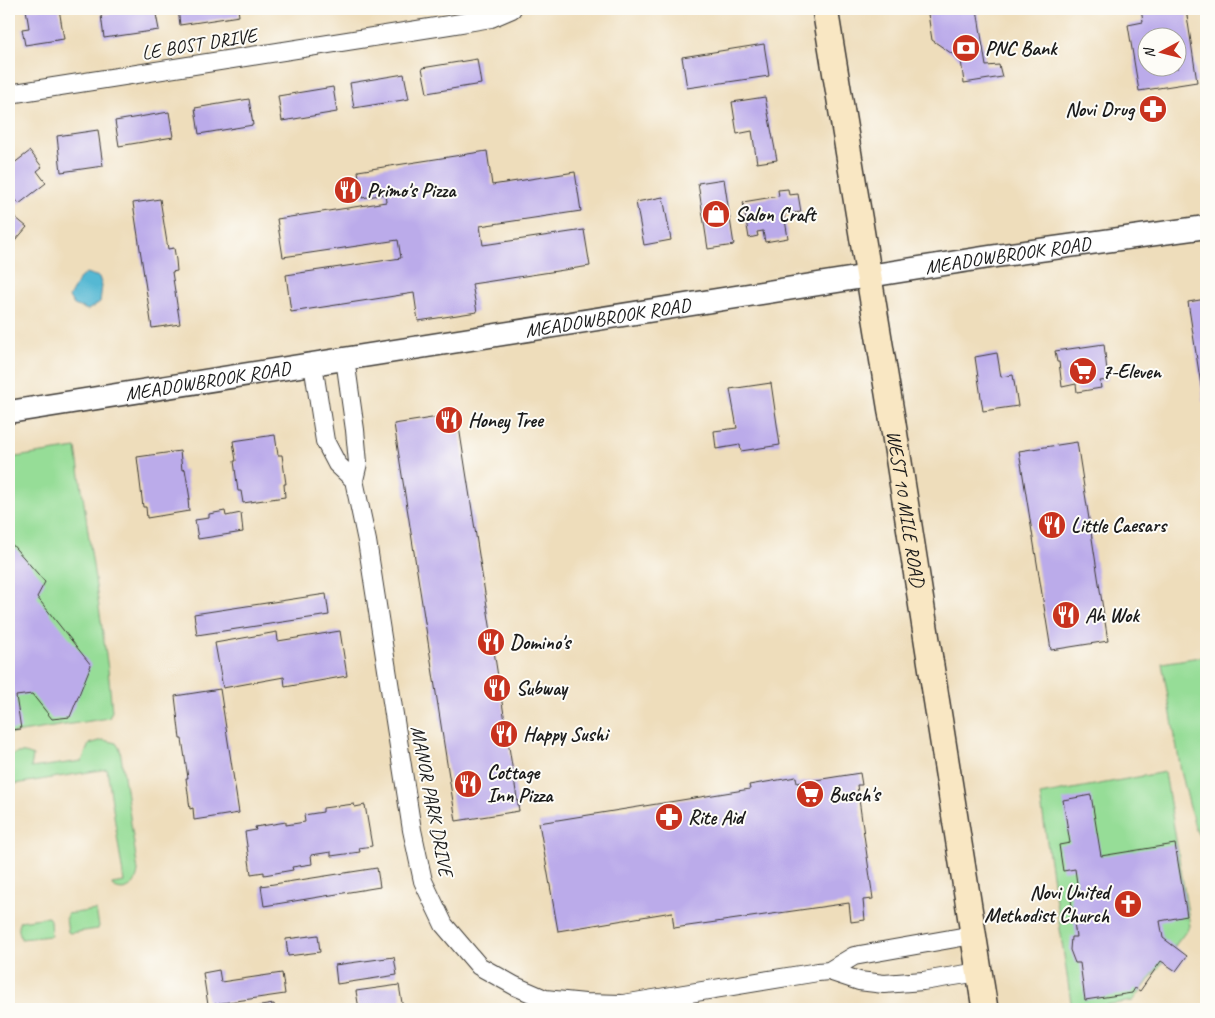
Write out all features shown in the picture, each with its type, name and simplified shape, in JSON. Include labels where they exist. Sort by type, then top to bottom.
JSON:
[{"type":"main road","name":"WEST 10 MILE ROAD","points":[[825,9],[985,1009]]},
{"type":"street","name":"LE BOST DRIVE","points":[[9,94],[491,18],[512,9]]},
{"type":"street","name":"MEADOWBROOK ROAD","points":[[9,412],[989,257],[1206,227]]},
{"type":"street","name":"MANOR PARK DRIVE","points":[[345,359],[358,462],[354,480],[368,541],[412,830],[423,881],[444,925],[479,966],[515,986],[545,999],[585,1004],[623,1004],[828,971],[854,956],[973,935]]},
{"type":"street","points":[[312,364],[325,441],[337,464],[354,480]]},
{"type":"street","name":"MANOR PARK DRIVE","points":[[828,971],[859,981],[884,984],[923,981],[979,972]]},
{"type":"green space","points":[[76,448],[108,669],[112,711],[109,718],[9,734],[9,458]]},
{"type":"green space","points":[[1206,656],[1206,841],[1199,836],[1195,828],[1181,771],[1162,663]]},
{"type":"green space","points":[[103,740],[116,743],[120,749],[138,871],[133,885],[130,888],[121,890],[112,886],[112,884],[124,882],[107,769],[9,785],[9,757],[12,755],[21,753],[33,756],[31,768],[82,761],[89,744]]},
{"type":"green space","points":[[1165,772],[1190,926],[1133,1001],[1105,1005],[1105,1009],[1072,1009],[1040,795]]},
{"type":"green space","points":[[96,910],[98,929],[68,932],[67,914]]},
{"type":"green space","points":[[48,917],[50,920],[51,936],[21,939],[18,926],[20,921]]},
{"type":"water","points":[[86,273],[99,277],[102,286],[100,302],[88,310],[74,305],[69,297],[79,279]]},
{"type":"building","points":[[26,9],[59,9],[64,39],[25,45],[22,29],[29,28]]},
{"type":"building","points":[[119,9],[155,9],[159,30],[104,38],[101,15],[120,12]]},
{"type":"building","points":[[178,9],[238,9],[239,16],[180,25]]},
{"type":"building","points":[[952,9],[977,9],[986,66],[999,65],[1002,77],[964,83],[961,60],[932,40],[928,14]]},
{"type":"building","points":[[1141,9],[1186,9],[1197,82],[1139,91],[1128,25],[1143,22]]},
{"type":"building","points":[[764,44],[769,76],[687,88],[682,57]]},
{"type":"building","points":[[477,59],[481,84],[427,93],[422,68]]},
{"type":"building","points":[[404,74],[409,99],[354,108],[350,83]]},
{"type":"building","points":[[333,87],[337,112],[282,121],[278,96]]},
{"type":"building","points":[[765,97],[777,160],[757,163],[752,131],[737,134],[732,102]]},
{"type":"building","points":[[249,99],[253,125],[199,134],[195,108]]},
{"type":"building","points":[[169,112],[173,137],[119,146],[115,121]]},
{"type":"building","points":[[98,130],[103,166],[61,172],[57,136]]},
{"type":"building","points":[[30,151],[42,167],[37,171],[46,183],[19,204],[9,191],[9,167]]},
{"type":"building","points":[[487,151],[492,185],[575,172],[581,211],[480,226],[483,245],[584,230],[590,266],[472,284],[477,312],[418,321],[414,293],[291,312],[286,275],[401,258],[398,240],[283,257],[277,219],[386,202],[385,194],[362,198],[358,171]]},
{"type":"building","name":"Salon Craft","points":[[724,179],[734,245],[708,249],[698,183]]},
{"type":"building","points":[[788,189],[789,195],[798,194],[801,212],[784,214],[788,238],[765,242],[763,231],[757,232],[758,236],[749,238],[743,202],[779,196],[778,190]]},
{"type":"building","points":[[663,197],[671,240],[644,245],[636,202]]},
{"type":"building","points":[[160,199],[168,249],[174,248],[176,260],[177,271],[172,272],[180,324],[152,328],[133,203]]},
{"type":"building","points":[[9,212],[27,227],[9,248]]},
{"type":"building","points":[[1206,299],[1206,411],[1205,411],[1188,302]]},
{"type":"building","name":"7-Eleven","points":[[1104,344],[1108,380],[1100,381],[1101,388],[1077,392],[1076,384],[1062,387],[1059,362],[1057,362],[1055,351]]},
{"type":"building","points":[[997,353],[1001,377],[1013,375],[1018,406],[983,411],[975,357]]},
{"type":"building","points":[[771,383],[780,445],[741,451],[740,445],[716,449],[714,431],[737,428],[730,389]]},
{"type":"building","points":[[457,414],[519,811],[456,821],[394,424]]},
{"type":"building","points":[[275,435],[278,455],[282,455],[286,484],[284,484],[285,497],[243,503],[241,491],[238,491],[233,441]]},
{"type":"building","points":[[1077,442],[1108,641],[1051,650],[1019,451]]},
{"type":"building","points":[[180,451],[182,470],[185,469],[190,499],[188,499],[189,511],[147,518],[146,507],[143,507],[137,457]]},
{"type":"building","points":[[225,511],[226,516],[241,513],[243,532],[198,539],[195,520],[209,518],[209,514]]},
{"type":"building","points":[[9,541],[45,582],[37,597],[91,665],[70,717],[52,719],[32,694],[16,696],[21,729],[9,730]]},
{"type":"building","points":[[326,594],[329,615],[197,635],[194,614]]},
{"type":"building","points":[[340,631],[347,676],[285,687],[284,677],[223,688],[215,643],[277,632],[278,641]]},
{"type":"building","points":[[220,689],[239,813],[194,820],[193,808],[190,809],[186,778],[188,778],[182,739],[180,739],[175,696]]},
{"type":"building","points":[[860,773],[862,785],[857,785],[873,899],[863,900],[865,920],[851,922],[849,903],[674,928],[672,912],[558,931],[539,823],[750,789],[749,785],[796,777],[797,783]]},
{"type":"building","name":"Novi United Methodist Church","points":[[1091,795],[1101,856],[1175,844],[1187,916],[1160,921],[1163,938],[1187,956],[1176,971],[1161,961],[1140,991],[1135,988],[1132,993],[1085,1000],[1080,963],[1075,963],[1070,950],[1071,937],[1076,937],[1070,892],[1078,891],[1075,869],[1063,871],[1059,845],[1070,843],[1063,800]]},
{"type":"building","points":[[354,804],[355,807],[365,805],[372,846],[359,848],[360,852],[331,856],[331,852],[311,855],[312,864],[292,867],[293,870],[264,875],[264,872],[251,874],[245,832],[256,830],[255,827],[286,822],[286,825],[305,822],[304,815],[323,812],[323,808]]},
{"type":"building","points":[[377,868],[380,887],[264,906],[261,886]]},
{"type":"building","points":[[318,935],[320,952],[288,956],[286,939]]},
{"type":"building","points":[[394,957],[397,975],[337,984],[335,965]]},
{"type":"building","points":[[219,970],[221,982],[282,973],[285,994],[208,1005],[203,973]]},
{"type":"building","points":[[399,985],[403,1009],[359,1009],[356,991]]},
{"type":"building","points":[[274,1004],[275,1009],[247,1009],[247,1008]]},
{"type":"place","name":"PNC Bank","points":[[966,48]]},
{"type":"place","name":"Novi Drug","points":[[1153,109]]},
{"type":"place","name":"Primo's Pizza","points":[[348,190]]},
{"type":"place","name":"Salon Craft","points":[[716,214]]},
{"type":"place","name":"7-Eleven","points":[[1083,371]]},
{"type":"place","name":"Honey Tree","points":[[449,420]]},
{"type":"place","name":"Little Caesars","points":[[1052,525]]},
{"type":"place","name":"Ah Wok","points":[[1066,615]]},
{"type":"place","name":"Domino's","points":[[491,642]]},
{"type":"place","name":"Subway","points":[[497,688]]},
{"type":"place","name":"Happy Sushi","points":[[504,734]]},
{"type":"place","name":"Cottage Inn Pizza","points":[[468,784]]},
{"type":"place","name":"Busch's","points":[[810,794]]},
{"type":"place","name":"Rite Aid","points":[[669,817]]},
{"type":"place","name":"Novi United Methodist Church","points":[[1128,904]]}]
